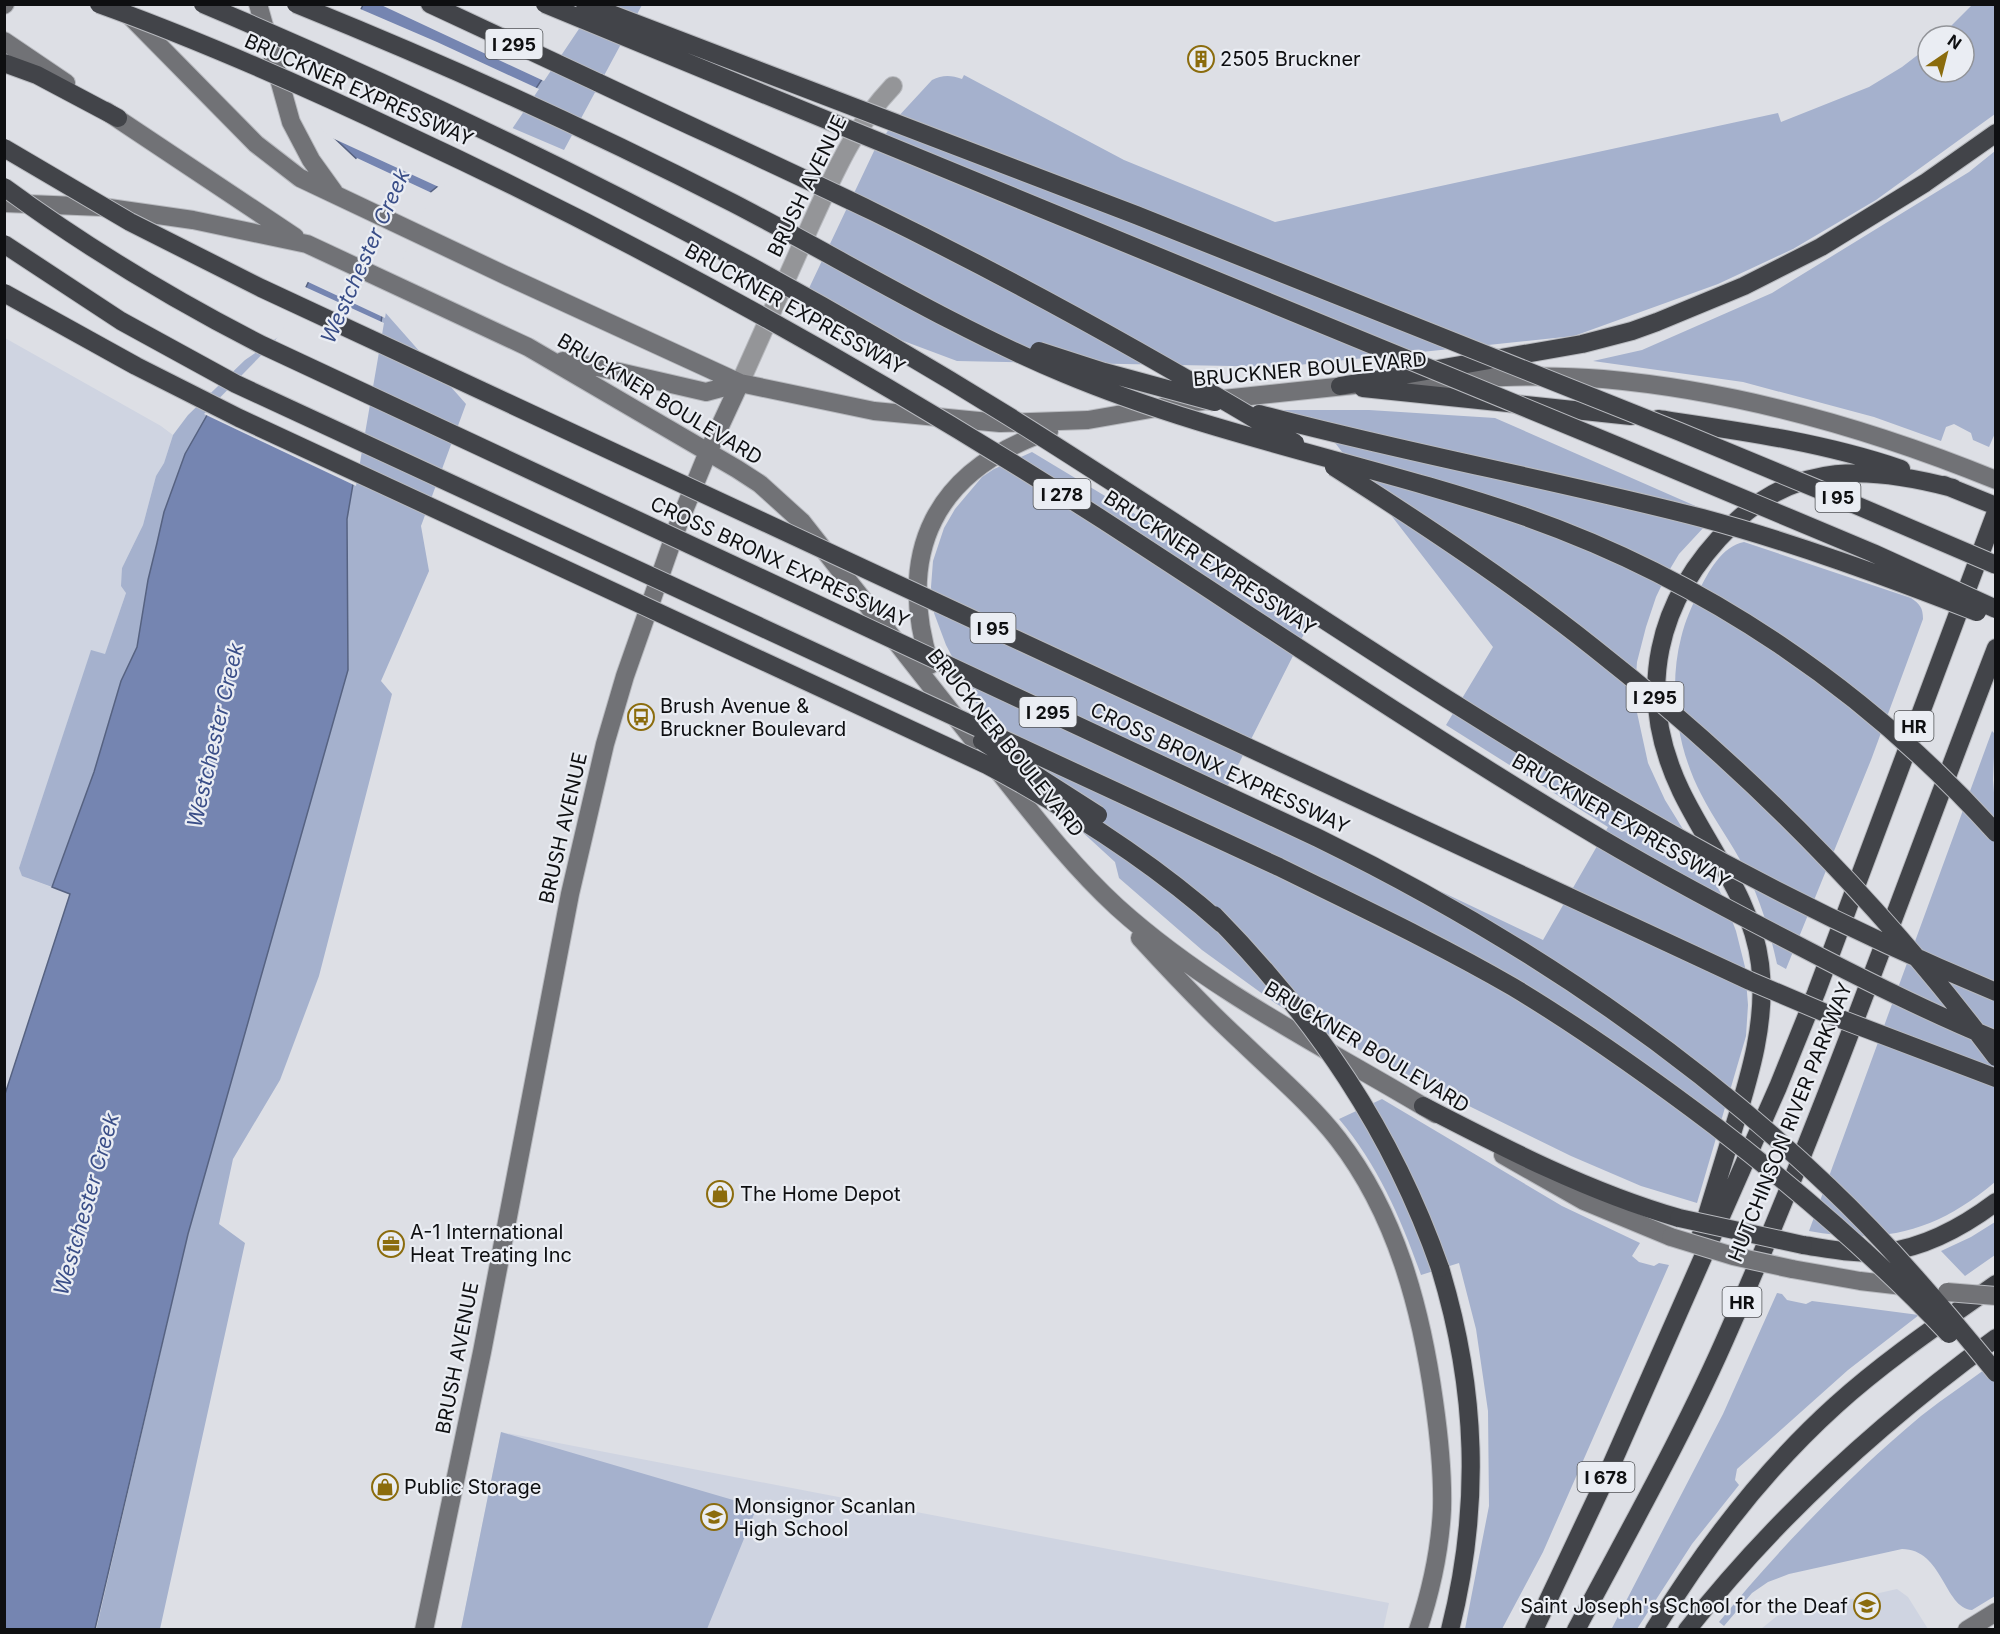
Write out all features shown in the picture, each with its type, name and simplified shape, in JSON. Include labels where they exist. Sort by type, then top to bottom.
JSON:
[{"type":"highway","name":"BRUCKNER EXPRESSWAY","points":[[99,4],[196,41],[356,111],[526,191],[711,287],[873,378],[1006,458],[1430,733],[1590,832],[1715,902],[1853,974],[1995,1040]]},
{"type":"highway","name":"BRUCKNER EXPRESSWAY","points":[[203,4],[472,124],[618,196],[744,262],[1002,412],[1480,720],[1611,800],[1802,904],[1995,992]]},
{"type":"highway","points":[[296,4],[416,53],[627,150],[770,222],[1024,356],[1126,398],[1212,426],[1501,509],[1584,539],[1655,571],[1750,624],[1801,657],[1844,690],[1922,757],[1995,833]]},
{"type":"highway","name":"I 295","points":[[430,4],[865,208],[999,275],[1263,423],[1444,538],[1592,646],[1661,702],[1727,761],[1798,829],[1878,914],[1936,982],[1995,1057]]},
{"type":"highway","points":[[545,4],[1618,446],[1872,553],[1995,609]]},
{"type":"highway","name":"I 95","points":[[585,4],[1145,219],[1690,436],[1995,565]]},
{"type":"highway","points":[[4,63],[37,75],[118,118]]},
{"type":"highway","points":[[1340,386],[1582,344],[1657,322],[1765,276],[1845,234],[1925,183],[1995,133]]},
{"type":"highway","name":"I 95","points":[[4,148],[130,222],[272,293],[1750,981],[1840,1019],[1995,1078]]},
{"type":"highway","name":"CROSS BRONX EXPRESSWAY","points":[[4,187],[142,280],[262,345],[1318,838],[1408,883],[1476,921],[1551,969],[1661,1046],[1733,1102],[1798,1158],[1869,1227],[1995,1373]]},
{"type":"highway","points":[[4,244],[122,321],[236,384],[1257,857],[1476,966],[1557,1014],[1659,1084],[1798,1192],[1890,1275],[1995,1385]]},
{"type":"highway","points":[[4,293],[136,366],[250,423],[987,765],[1071,812],[1120,843],[1179,887],[1222,924]]},
{"type":"highway","points":[[924,305],[1040,352],[1142,383],[1332,433],[1677,512],[1735,528],[1873,573],[1995,620]]},
{"type":"highway","points":[[1340,386],[1607,413],[1763,435],[1859,456],[1953,488],[1995,506]]},
{"type":"highway","points":[[1675,1322],[1748,1079],[1759,1030],[1762,994],[1757,947],[1743,904],[1725,865],[1681,790],[1666,748],[1657,705],[1658,664],[1664,630],[1680,591],[1703,555],[1737,519],[1778,490],[1821,475],[1851,473],[1905,478],[1953,488]]},
{"type":"highway","name":"HUTCHINSON RIVER PARKWAY","points":[[1675,1322],[1757,1137],[1808,1012],[1995,512]]},
{"type":"highway","name":"HUTCHINSON RIVER PARKWAY","points":[[1576,1629],[1675,1448],[1743,1299],[1846,1044],[1995,648]]},
{"type":"highway","points":[[879,682],[1002,753],[1114,826],[1167,870],[1222,924],[1273,980],[1311,1026],[1364,1104],[1415,1200],[1440,1268],[1456,1323],[1464,1368],[1472,1450],[1467,1538],[1450,1629]]},
{"type":"highway","points":[[1423,1106],[1588,1186],[1632,1203],[1679,1218],[1803,1245],[1868,1253],[1901,1249],[1948,1232],[1975,1217],[1995,1202]]},
{"type":"highway","points":[[1654,1629],[1726,1524],[1769,1472],[1803,1437],[1858,1386],[1903,1350],[1995,1284]]},
{"type":"highway","name":"I 678","points":[[1534,1629],[1594,1504],[1675,1322]]},
{"type":"highway","points":[[1687,1629],[1736,1571],[1800,1503],[1911,1404],[1995,1338]]},
{"type":"main road","name":"BRUCKNER BOULEVARD","points":[[258,4],[291,122],[311,160],[337,196]]},
{"type":"main road","name":"BRUCKNER BOULEVARD","points":[[125,11],[256,144],[300,178],[741,383],[874,411],[1000,423],[1088,420],[1185,403],[1340,386],[1526,376],[1603,379],[1720,396],[1813,418],[1915,449],[1995,480]]},
{"type":"main road","points":[[4,41],[307,244]]},
{"type":"main road","name":"BRUCKNER BOULEVARD","points":[[4,203],[102,207],[193,220],[307,244],[487,326],[552,360],[760,484],[802,522],[962,726],[1083,874],[1144,929],[1205,974],[1308,1039],[1584,1201],[1671,1237],[1733,1256],[1792,1269],[1860,1281],[1995,1296]]},
{"type":"main road","points":[[552,360],[602,368],[706,392],[741,383]]},
{"type":"main road","name":"BRUSH AVENUE","points":[[424,1629],[482,1352],[570,894],[605,744],[625,676],[678,525],[708,452],[741,383]]},
{"type":"main road","points":[[962,726],[937,682],[922,636],[917,604],[917,580],[924,544],[944,504],[970,472],[1020,442],[1060,427],[1088,420]]},
{"type":"main road","points":[[1083,874],[1181,982],[1323,1121],[1355,1163],[1383,1215],[1405,1270],[1420,1322],[1430,1373],[1440,1453],[1442,1491],[1440,1529],[1435,1569],[1418,1629]]},
{"type":"main road","points":[[1967,1629],[1995,1612]]},
{"type":"street","name":"BRUSH AVENUE","points":[[741,383],[780,291],[846,149],[866,118],[892,86]]},
{"type":"shaded area","points":[[592,5],[642,5],[564,150],[510,127]]},
{"type":"shaded area","points":[[1972,5],[1995,5],[1995,114],[1876,200],[1793,249],[1718,284],[1574,336],[1279,367],[957,361],[802,303],[874,151],[896,119],[932,80],[939,77],[950,76],[962,79],[964,75],[1124,160],[1275,222],[1778,113],[1781,122],[1869,87],[1916,56],[1916,84],[1976,84],[1976,24],[1953,24]]},
{"type":"shaded area","points":[[1995,151],[1996,431],[1989,447],[1973,440],[1971,433],[1954,424],[1946,427],[1941,441],[1874,417],[1743,382],[1593,361],[1642,350],[1772,293],[1969,172]]},
{"type":"shaded area","points":[[383,310],[466,404],[421,526],[429,571],[381,681],[392,694],[319,976],[280,1080],[233,1159],[219,1224],[245,1243],[160,1629],[96,1630],[188,1234],[348,670],[347,519]]},
{"type":"shaded area","points":[[284,333],[185,454],[164,512],[148,580],[137,647],[121,681],[94,772],[52,887],[22,876],[19,868],[91,650],[105,654],[126,593],[121,586],[122,568],[143,525],[156,476],[164,463],[173,435],[188,415],[245,360]]},
{"type":"shaded area","points":[[5,338],[173,435],[164,463],[156,476],[143,525],[122,568],[126,593],[105,655],[91,651],[19,868],[27,878],[70,894],[5,1094]]},
{"type":"shaded area","points":[[1220,410],[1369,410],[1495,418],[1706,512],[1705,526],[1679,554],[1656,597],[1637,662],[1635,688],[1636,708],[1648,763],[1665,800],[1723,897],[1736,931],[1745,967],[1748,1005],[1746,1036],[1697,1203],[1641,1186],[1571,1156],[1322,1031],[1275,1003],[1202,950],[1119,878],[1115,862],[1008,764],[946,645],[934,613],[931,587],[933,561],[944,528],[955,509],[982,477],[1032,452],[1311,620],[1226,789],[1543,940],[1608,827],[1446,725],[1493,647],[1322,426]]},
{"type":"shaded area","points":[[1744,542],[1911,598],[1922,609],[1923,615],[1871,760],[1786,969],[1777,964],[1764,916],[1745,869],[1706,804],[1693,776],[1677,718],[1675,677],[1677,657],[1687,620],[1711,568],[1722,554],[1736,544]]},
{"type":"shaded area","points":[[1992,731],[1995,734],[1993,780],[1996,818],[1995,1182],[1952,1212],[1930,1223],[1908,1230],[1886,1235],[1862,1236],[1809,1231]]},
{"type":"shaded area","points":[[1382,1099],[1562,1206],[1640,1243],[1632,1256],[1639,1262],[1654,1266],[1659,1263],[1669,1265],[1543,1552],[1502,1629],[1465,1629],[1489,1506],[1488,1411],[1476,1329],[1459,1263],[1421,1275],[1387,1193],[1365,1155],[1339,1119]]},
{"type":"shaded area","points":[[1995,1222],[1995,1255],[1965,1276],[1941,1251],[1971,1237]]},
{"type":"shaded area","points":[[1777,1293],[1782,1294],[1787,1300],[1806,1304],[1812,1301],[1919,1315],[1848,1370],[1737,1469],[1735,1480],[1739,1485],[1692,1544],[1637,1629],[1611,1630],[1723,1414]]},
{"type":"shaded area","points":[[1995,1362],[1995,1596],[1972,1610],[1963,1607],[1955,1600],[1926,1558],[1916,1552],[1902,1549],[1789,1574],[1768,1582],[1752,1593],[1724,1626],[1719,1622],[1790,1541],[1867,1463],[1921,1416]]},
{"type":"shaded area","name":"Monsignor Scanlan High School","points":[[501,1432],[1389,1603],[1383,1630],[461,1630]]},
{"type":"shaded area","points":[[501,1432],[757,1507],[707,1629],[461,1629]]},
{"type":"shaded area","name":"Saint Joseph's School for the Deaf","points":[[1897,1589],[1908,1597],[1928,1629],[1761,1629],[1777,1616]]},
{"type":"water","name":"Westchester Creek","points":[[363,5],[592,5],[510,127],[427,195],[387,287],[347,519],[348,670],[188,1234],[95,1629],[5,1630],[5,1094],[70,894],[52,887],[94,772],[121,681],[137,647],[148,580],[164,512],[185,454],[210,410],[284,333],[364,166],[310,115]]},
{"type":"pier","points":[[379,4],[595,5],[544,81]]},
{"type":"pier","points":[[358,8],[539,89],[512,129],[441,188],[330,137],[307,115]]},
{"type":"pier","points":[[357,158],[434,194],[430,197],[390,288],[385,318],[306,281],[361,167],[355,161]]},
{"type":"pier","points":[[303,286],[384,323],[356,486],[204,414],[273,343],[282,331]]},
{"type":"place","name":"2505 Bruckner","points":[[1201,59]]},
{"type":"place","name":"Brush Avenue & Bruckner Boulevard","points":[[641,717]]},
{"type":"place","name":"The Home Depot","points":[[720,1194]]},
{"type":"place","name":"A-1 International Heat Treating Inc","points":[[391,1244]]},
{"type":"place","name":"Public Storage","points":[[385,1487]]},
{"type":"place","name":"Monsignor Scanlan High School","points":[[714,1517]]},
{"type":"place","name":"Saint Joseph's School for the Deaf","points":[[1867,1606]]}]
